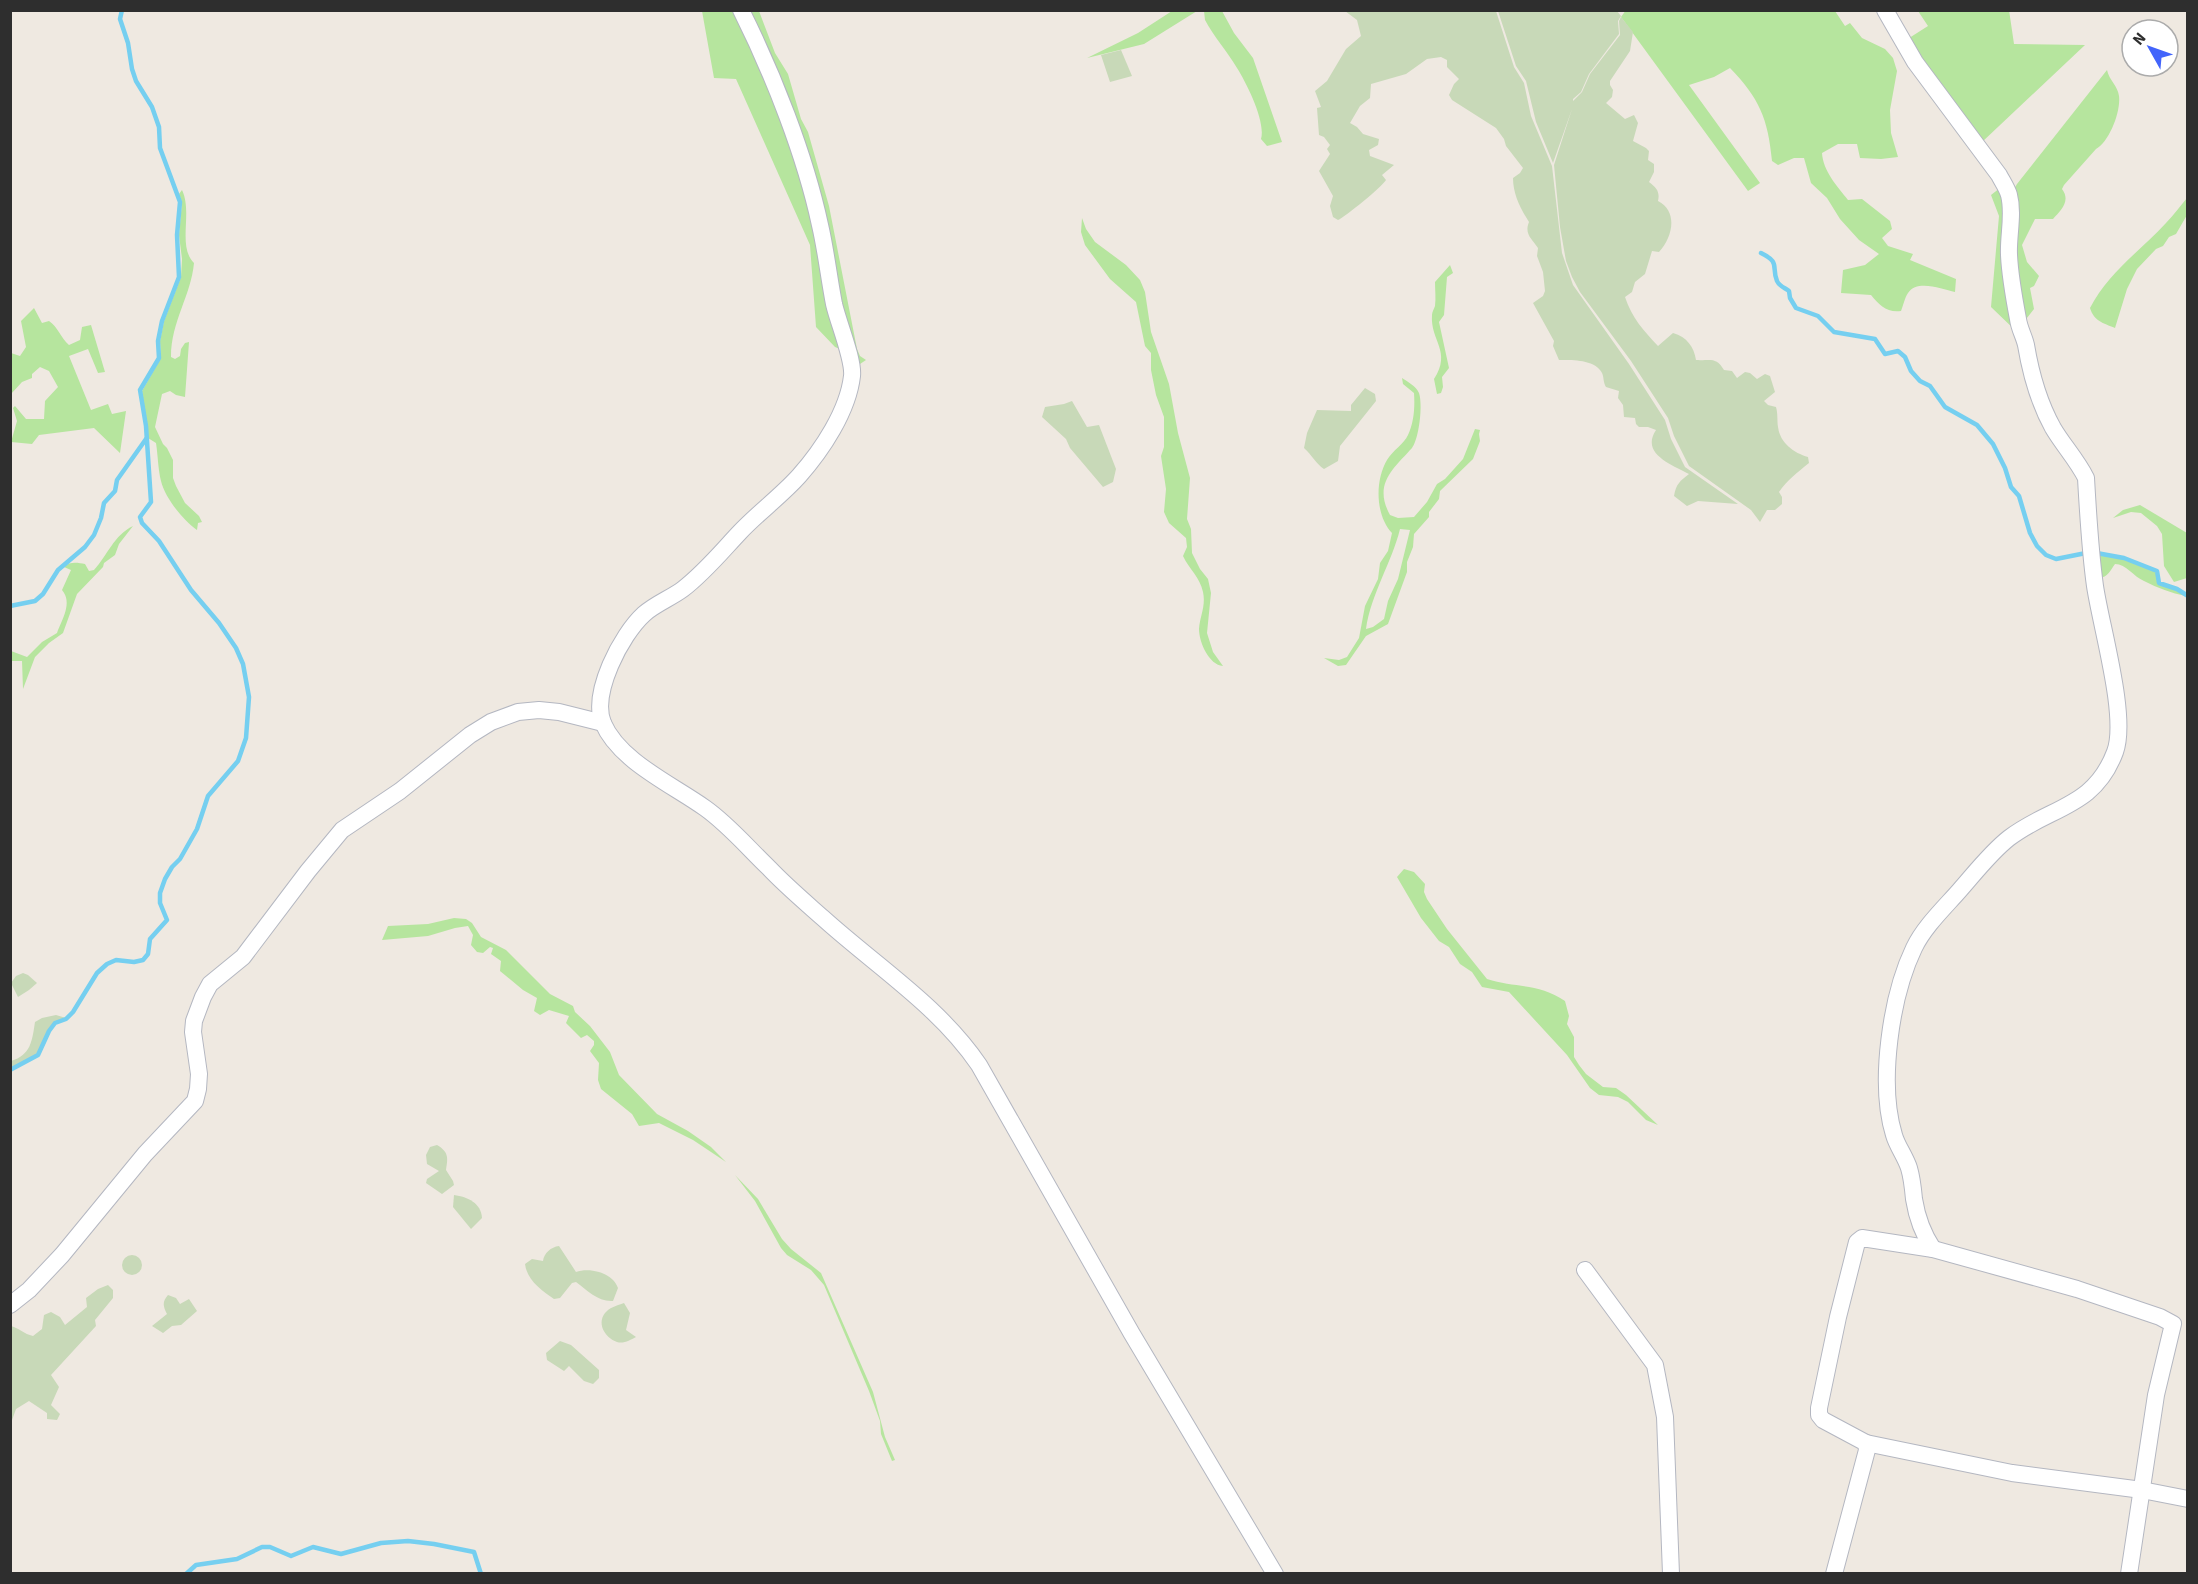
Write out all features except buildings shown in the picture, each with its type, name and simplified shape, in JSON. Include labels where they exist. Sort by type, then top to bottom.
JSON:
[{"type":"street","points":[[741,10],[794,138],[819,222],[834,304],[853,373],[844,404],[833,425],[817,452],[798,476],[742,530],[705,570],[682,590],[645,613],[633,627],[619,649],[600,694],[599,709],[603,723],[609,735],[629,756],[656,778],[707,809],[823,918],[887,970],[962,1040],[979,1065],[1132,1334],[1275,1574]]},
{"type":"street","points":[[1885,10],[1915,62],[1999,174],[2008,195],[2011,277],[2018,322],[2026,344],[2032,380],[2050,422],[2078,461],[2086,478],[2095,588],[2117,707],[2118,731],[2116,749],[2105,774],[2092,789],[2074,802],[2032,822],[2007,839],[1936,917],[1915,947],[1894,1007],[1887,1063],[1889,1101],[1894,1134],[1909,1167],[1920,1226],[1933,1249]]},
{"type":"street","points":[[10,1305],[29,1290],[62,1255],[145,1154],[195,1101],[199,1074],[193,1032],[194,1021],[210,984],[243,957],[342,830],[400,791],[470,735],[491,722],[518,712],[538,710],[559,711],[603,723]]},
{"type":"street","points":[[2129,1574],[2142,1490],[2156,1395],[2173,1324],[2160,1317],[2077,1289],[1933,1249],[1862,1238],[1857,1242],[1838,1317],[1819,1415],[1822,1420],[1866,1443],[2012,1473],[2142,1490],[2187,1499]]},
{"type":"street","points":[[1584,1270],[1655,1365],[1665,1418],[1671,1574]]},
{"type":"street","points":[[1834,1574],[1867,1450],[1866,1443]]},
{"type":"green space","points":[[1626,10],[1835,11],[1845,26],[1850,23],[1862,38],[1885,49],[1893,58],[1897,71],[1890,110],[1891,133],[1898,157],[1860,158],[1857,144],[1838,144],[1822,153],[1823,160],[1831,178],[1848,200],[1862,199],[1890,221],[1892,229],[1882,238],[1888,246],[1913,254],[1910,260],[1956,279],[1955,292],[1930,286],[1917,287],[1908,293],[1901,311],[1884,308],[1871,295],[1841,293],[1843,270],[1865,265],[1879,254],[1859,240],[1840,219],[1827,198],[1811,183],[1804,158],[1794,158],[1778,165],[1772,161],[1765,121],[1755,99],[1730,68],[1714,77],[1689,85],[1760,183],[1748,191],[1621,17]]},
{"type":"green space","points":[[2009,10],[2014,44],[2085,45],[1981,143],[1906,40],[1928,26],[1918,11]]},
{"type":"green space","points":[[702,11],[735,11],[786,131],[815,225],[840,349],[835,347],[816,327],[810,245],[736,79],[714,78]]},
{"type":"green space","points":[[748,11],[759,11],[775,53],[788,74],[801,119],[808,132],[829,206],[857,349],[860,356],[866,360],[860,364],[855,362],[839,294]]},
{"type":"green space","points":[[1172,11],[1197,11],[1144,44],[1087,58],[1138,33]]},
{"type":"green space","points":[[1204,11],[1222,11],[1234,33],[1253,58],[1282,142],[1267,146],[1261,139],[1261,123],[1250,93],[1237,68],[1205,20]]},
{"type":"green space","points":[[1345,11],[1496,11],[1514,67],[1524,83],[1531,116],[1552,166],[1562,253],[1573,285],[1665,420],[1671,439],[1685,467],[1738,504],[1698,501],[1687,506],[1674,496],[1679,483],[1689,474],[1660,458],[1655,452],[1652,438],[1656,430],[1639,427],[1635,418],[1624,417],[1623,405],[1618,398],[1619,391],[1606,387],[1599,368],[1582,361],[1559,360],[1553,346],[1554,341],[1533,303],[1543,296],[1545,291],[1543,272],[1537,256],[1538,248],[1528,233],[1529,222],[1514,190],[1513,178],[1523,168],[1496,128],[1452,100],[1449,95],[1459,79],[1447,67],[1447,60],[1441,57],[1427,59],[1406,74],[1371,84],[1370,98],[1360,106],[1350,123],[1363,134],[1379,139],[1378,145],[1369,150],[1370,156],[1394,165],[1382,175],[1386,180],[1371,195],[1338,220],[1333,217],[1330,206],[1333,196],[1319,171],[1330,154],[1327,149],[1330,145],[1324,137],[1319,135],[1317,108],[1321,107],[1315,91],[1327,81],[1346,49],[1361,36],[1357,20]]},
{"type":"green space","points":[[1498,11],[1617,11],[1621,16],[1618,21],[1619,34],[1589,74],[1581,92],[1573,101],[1582,92],[1590,74],[1620,35],[1621,17],[1633,32],[1630,51],[1610,81],[1613,90],[1612,97],[1606,103],[1625,119],[1634,115],[1638,123],[1633,141],[1649,151],[1648,160],[1654,164],[1654,172],[1649,182],[1657,190],[1658,201],[1669,212],[1671,225],[1664,246],[1659,252],[1652,251],[1645,274],[1635,282],[1632,292],[1625,297],[1638,323],[1658,346],[1673,333],[1689,343],[1696,360],[1715,361],[1724,370],[1732,371],[1737,378],[1745,372],[1757,379],[1765,374],[1770,376],[1775,392],[1764,401],[1776,407],[1779,433],[1782,438],[1793,450],[1808,457],[1809,463],[1779,492],[1782,504],[1775,510],[1767,510],[1760,522],[1751,510],[1689,466],[1668,418],[1631,361],[1580,292],[1572,277],[1566,261],[1560,227],[1554,165],[1572,109],[1553,163],[1536,122],[1526,81],[1516,66]]},
{"type":"green space","points":[[1121,50],[1132,76],[1110,82],[1101,55]]},
{"type":"green space","points":[[2107,70],[2119,96],[2118,110],[2110,133],[2064,185],[2062,189],[2066,197],[2059,212],[2053,219],[2035,219],[2022,245],[2027,262],[2039,276],[2034,286],[2030,288],[2034,309],[2023,323],[2011,194]]},
{"type":"green space","points":[[2000,188],[2016,331],[1991,307],[1999,216],[1991,195]]},
{"type":"green space","points":[[182,190],[186,209],[186,248],[194,263],[189,287],[174,332],[171,357],[175,359],[180,356],[181,349],[185,343],[189,342],[185,397],[170,391],[162,394],[155,427],[173,460],[173,478],[176,486],[185,503],[202,522],[198,523],[197,530],[175,508],[163,488],[156,443],[148,438],[142,391],[161,358],[160,341],[164,321],[181,277],[182,259],[179,235],[182,202],[179,194]]},
{"type":"green space","points":[[2187,198],[2187,215],[2176,234],[2169,237],[2163,246],[2156,249],[2137,269],[2127,289],[2115,328],[2100,321],[2090,308],[2097,295]]},
{"type":"green space","points":[[1082,218],[1095,242],[1126,265],[1140,280],[1145,292],[1151,332],[1169,384],[1178,433],[1190,478],[1187,519],[1191,529],[1192,553],[1208,579],[1211,593],[1207,633],[1213,652],[1223,666],[1213,662],[1203,646],[1199,629],[1204,602],[1202,587],[1183,556],[1187,547],[1186,538],[1169,523],[1164,512],[1166,489],[1161,456],[1164,447],[1164,417],[1156,395],[1151,370],[1151,353],[1145,346],[1136,302],[1110,279],[1085,245],[1081,232]]},
{"type":"green space","points":[[1450,265],[1453,273],[1447,277],[1444,315],[1439,322],[1449,368],[1442,377],[1441,393],[1437,394],[1434,379],[1439,369],[1441,353],[1432,324],[1435,282]]},
{"type":"green space","points":[[34,308],[42,323],[49,321],[52,323],[69,345],[80,340],[82,327],[91,325],[105,372],[98,373],[88,349],[69,356],[91,410],[108,404],[112,414],[126,411],[120,453],[94,428],[39,435],[32,444],[11,442],[17,421],[13,408],[15,406],[26,419],[44,419],[45,401],[58,387],[49,371],[40,367],[32,374],[32,378],[22,382],[11,394],[11,353],[20,356],[26,347],[21,321]]},
{"type":"green space","points":[[1402,378],[1414,386],[1419,393],[1420,422],[1412,448],[1392,470],[1384,486],[1385,504],[1390,515],[1398,518],[1414,517],[1427,502],[1437,484],[1445,479],[1463,459],[1475,429],[1480,430],[1480,441],[1473,459],[1440,491],[1439,499],[1429,512],[1429,517],[1414,534],[1413,547],[1407,562],[1407,572],[1388,624],[1366,636],[1346,665],[1338,666],[1324,658],[1339,660],[1347,657],[1359,638],[1365,606],[1378,579],[1380,563],[1388,551],[1392,533],[1382,517],[1379,487],[1380,477],[1387,460],[1406,438],[1412,425],[1414,393],[1403,384]],"holes":[[[1400,529],[1410,530],[1398,579],[1388,601],[1384,619],[1366,629],[1372,603]]]},
{"type":"green space","points":[[1365,388],[1375,394],[1376,401],[1340,446],[1338,461],[1324,469],[1304,448],[1307,433],[1317,410],[1351,411],[1351,405]]},
{"type":"green space","points":[[1072,401],[1087,427],[1099,425],[1116,469],[1113,482],[1103,487],[1070,448],[1066,439],[1042,417],[1045,407]]},
{"type":"green space","points":[[2140,505],[2187,533],[2187,578],[2174,582],[2164,566],[2162,534],[2157,526],[2141,513],[2131,512],[2113,518],[2123,510]]},
{"type":"green space","points":[[133,526],[119,544],[115,555],[104,563],[103,567],[77,594],[63,633],[35,657],[23,689],[22,661],[11,661],[11,651],[27,657],[42,642],[57,633],[67,606],[62,590],[71,570],[64,567],[77,563],[85,564],[89,571],[94,570],[116,540]]},
{"type":"green space","points":[[2095,554],[2124,559],[2156,572],[2159,583],[2186,596],[2149,584],[2126,568],[2115,564],[2107,575],[2099,578]]},
{"type":"green space","points":[[1404,869],[1414,872],[1425,884],[1424,892],[1427,899],[1447,929],[1487,979],[1546,991],[1565,1001],[1569,1016],[1567,1024],[1574,1037],[1574,1057],[1579,1065],[1586,1074],[1603,1087],[1616,1088],[1626,1095],[1658,1125],[1646,1120],[1628,1102],[1618,1097],[1599,1095],[1590,1088],[1567,1055],[1509,992],[1482,987],[1472,972],[1460,964],[1449,947],[1439,941],[1421,918],[1397,877]]},
{"type":"green space","points":[[454,918],[466,919],[472,923],[481,937],[506,950],[550,994],[573,1006],[575,1012],[590,1026],[610,1052],[619,1075],[657,1114],[711,1147],[726,1162],[693,1140],[659,1123],[639,1126],[632,1114],[601,1089],[598,1080],[599,1063],[590,1051],[594,1041],[587,1035],[581,1038],[566,1023],[569,1016],[549,1010],[540,1015],[534,1011],[537,998],[500,971],[501,961],[491,954],[493,948],[490,947],[483,953],[477,952],[471,945],[473,935],[468,926],[428,936],[382,940],[388,926],[428,924]]},
{"type":"green space","points":[[23,973],[37,983],[18,997],[11,983],[16,976]]},
{"type":"green space","points":[[56,1015],[66,1018],[53,1025],[37,1054],[11,1068],[11,1061],[27,1051],[35,1022]]},
{"type":"green space","points":[[437,1145],[446,1153],[446,1170],[454,1185],[442,1194],[426,1183],[427,1179],[439,1171],[427,1164],[426,1155],[430,1147]]},
{"type":"green space","points":[[735,1175],[758,1199],[782,1239],[821,1273],[873,1392],[885,1437],[895,1460],[892,1461],[881,1434],[880,1421],[869,1391],[824,1285],[811,1270],[787,1255],[781,1248],[755,1201]]},
{"type":"green space","points":[[454,1195],[469,1199],[479,1208],[482,1218],[471,1229],[453,1207]]},
{"type":"green space","points":[[559,1246],[576,1272],[588,1270],[600,1272],[611,1278],[618,1288],[613,1301],[598,1298],[576,1282],[572,1283],[560,1298],[554,1299],[535,1284],[525,1264],[532,1259],[543,1261],[548,1251]]},
{"type":"green space","points":[[132,1255],[139,1258],[142,1265],[139,1272],[132,1275],[125,1272],[122,1265],[125,1258]]},
{"type":"green space","points":[[108,1285],[113,1290],[113,1298],[95,1320],[96,1326],[51,1375],[59,1387],[51,1405],[60,1414],[57,1420],[47,1419],[47,1413],[29,1401],[16,1409],[11,1423],[11,1326],[33,1336],[42,1329],[44,1315],[51,1312],[60,1317],[65,1325],[87,1307],[86,1298]]},
{"type":"green space","points":[[168,1295],[176,1298],[180,1304],[189,1299],[197,1311],[181,1325],[172,1326],[163,1333],[152,1326],[167,1314],[164,1304]]},
{"type":"green space","points":[[624,1303],[630,1313],[626,1330],[636,1337],[620,1342],[613,1340],[605,1333],[602,1320],[603,1315],[609,1310]]},
{"type":"green space","points":[[560,1341],[571,1345],[599,1370],[599,1378],[593,1384],[584,1381],[569,1366],[564,1371],[547,1360],[546,1353]]},
{"type":"waterway","points":[[10,1070],[38,1055],[55,1023],[66,1019],[73,1012],[97,973],[107,964],[116,960],[134,962],[143,960],[148,954],[150,939],[167,920],[160,903],[160,893],[165,879],[180,859],[197,829],[208,796],[238,761],[246,738],[249,697],[243,664],[236,648],[219,623],[191,590],[159,541],[142,523],[140,517],[151,502],[146,426],[140,390],[159,358],[158,341],[162,321],[179,277],[177,235],[180,202],[160,148],[159,127],[152,107],[136,81],[132,69],[128,43],[120,19],[122,10]]},
{"type":"waterway","points":[[1761,253],[1773,262],[1777,281],[1789,291],[1796,308],[1818,316],[1834,332],[1875,339],[1885,354],[1898,351],[1905,357],[1911,371],[1920,381],[1930,386],[1945,407],[1977,425],[1993,444],[2005,468],[2011,487],[2019,496],[2030,533],[2037,546],[2046,555],[2056,559],[2091,552],[2124,558],[2157,571],[2159,583],[2177,589],[2188,596]]},
{"type":"waterway","points":[[10,606],[35,601],[43,594],[58,570],[85,547],[94,535],[104,503],[115,491],[117,480],[146,439]]},
{"type":"waterway","points":[[186,1574],[196,1565],[237,1559],[262,1547],[270,1547],[291,1556],[313,1547],[341,1554],[381,1543],[408,1541],[474,1552],[481,1574]]}]
